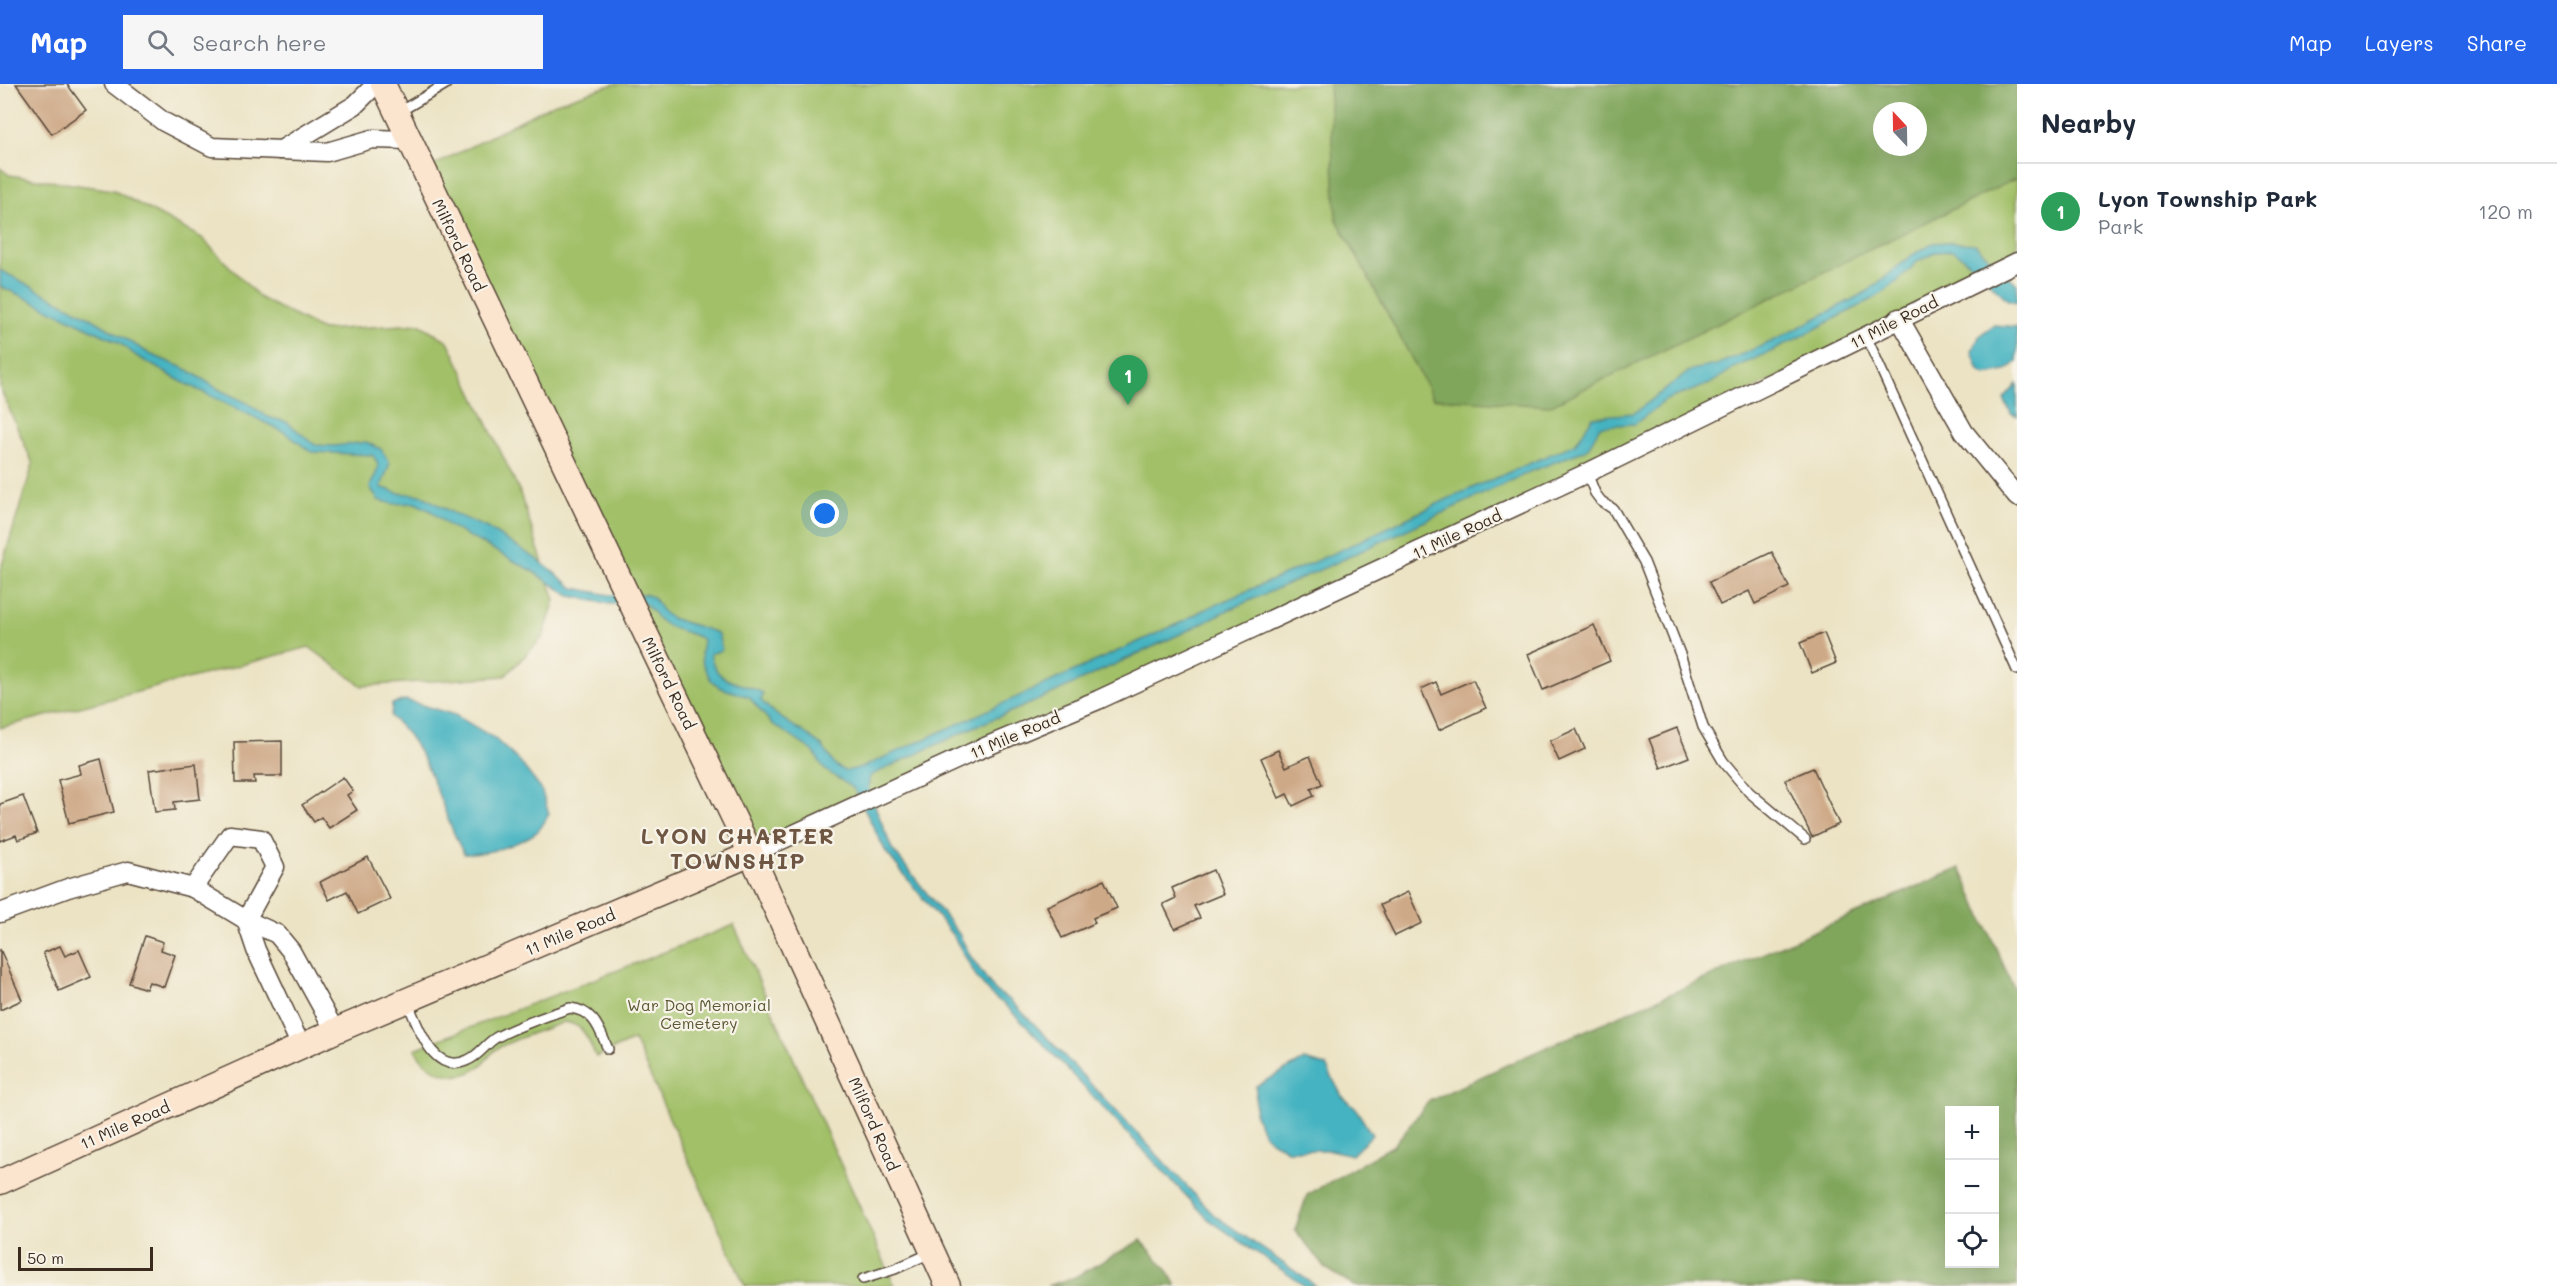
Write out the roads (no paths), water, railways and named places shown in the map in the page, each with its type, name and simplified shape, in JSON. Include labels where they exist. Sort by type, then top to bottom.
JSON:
[{"type":"street","points":[[114,84],[164,122],[212,147],[327,152],[372,139],[409,140]]},
{"type":"street","points":[[281,150],[355,105],[376,84]]},
{"type":"street","name":"Milford Road","points":[[383,84],[752,854],[948,1286]]},
{"type":"street","name":"11 Mile Road","points":[[0,1182],[335,1031],[752,854],[973,752],[1098,700],[1587,473],[2013,264]]},
{"type":"street","points":[[1899,318],[1964,432],[2017,496]]},
{"type":"street","points":[[193,888],[230,835],[261,839],[275,867],[246,920],[256,950],[301,1046]]},
{"type":"street","points":[[0,913],[68,888],[128,871],[193,888],[246,920],[277,934],[291,951],[335,1031]]},
{"type":"lane","points":[[396,113],[446,84]]},
{"type":"lane","points":[[1866,336],[2017,670]]},
{"type":"lane","points":[[1587,473],[1595,493],[1601,501],[1613,509],[1644,562],[1681,657],[1703,727],[1723,761],[1749,792],[1805,838]]},
{"type":"lane","points":[[407,1001],[430,1049],[447,1062],[457,1064],[469,1060],[498,1036],[570,1008],[582,1010],[596,1021],[608,1049]]},
{"type":"lane","points":[[863,1279],[895,1269],[933,1252]]},
{"type":"water","points":[[1933,243],[1975,244],[2017,284],[2017,302],[2008,300],[1959,254],[1953,251],[1936,252],[1917,262],[1897,282],[1873,299],[1777,349],[1734,368],[1710,384],[1666,400],[1635,424],[1600,426],[1589,447],[1583,451],[1532,471],[870,776],[868,788],[892,849],[959,934],[971,957],[995,991],[1010,1000],[1037,1027],[1213,1214],[1316,1286],[1305,1286],[1208,1219],[1032,1032],[1005,1005],[991,995],[977,978],[954,937],[886,852],[854,789],[824,769],[813,751],[771,723],[749,697],[721,688],[711,680],[703,665],[701,653],[703,640],[668,626],[643,603],[609,604],[570,596],[529,569],[449,526],[431,511],[415,503],[393,504],[378,500],[370,487],[378,467],[372,455],[311,452],[284,432],[182,382],[138,357],[118,342],[0,286],[0,270],[91,318],[150,354],[188,370],[268,417],[287,422],[315,445],[334,446],[366,442],[381,449],[390,463],[381,487],[398,493],[421,495],[487,528],[537,559],[574,588],[610,595],[645,594],[653,597],[664,613],[671,618],[715,632],[718,634],[722,650],[710,654],[718,672],[730,681],[763,693],[761,700],[767,707],[821,745],[834,764],[846,771],[863,767],[1184,621],[1201,611],[1334,553],[1458,494],[1575,444],[1593,417],[1634,413],[1691,370],[1716,365],[1773,341],[1868,291],[1912,255]]},
{"type":"water","points":[[1994,325],[2017,327],[2017,362],[2006,371],[1985,375],[1979,371],[1972,351],[1980,335]]},
{"type":"water","points":[[2017,384],[2017,416],[2011,414],[2004,399]]},
{"type":"water","points":[[405,700],[455,715],[494,738],[520,762],[541,789],[549,814],[538,831],[503,848],[464,854],[426,764],[405,731],[391,717],[392,704]]},
{"type":"water","points":[[1304,1060],[1326,1066],[1342,1096],[1356,1109],[1372,1135],[1352,1155],[1330,1150],[1287,1150],[1265,1136],[1255,1115],[1256,1086]]},
{"type":"place","name":"Lyon Township Park","points":[[1128,405]]},
{"type":"district","name":"LYON CHARTER TOWNSHIP","points":[[738,848]]},
{"type":"park label","name":"War Dog Memorial Cemetery","points":[[699,1014]]}]
